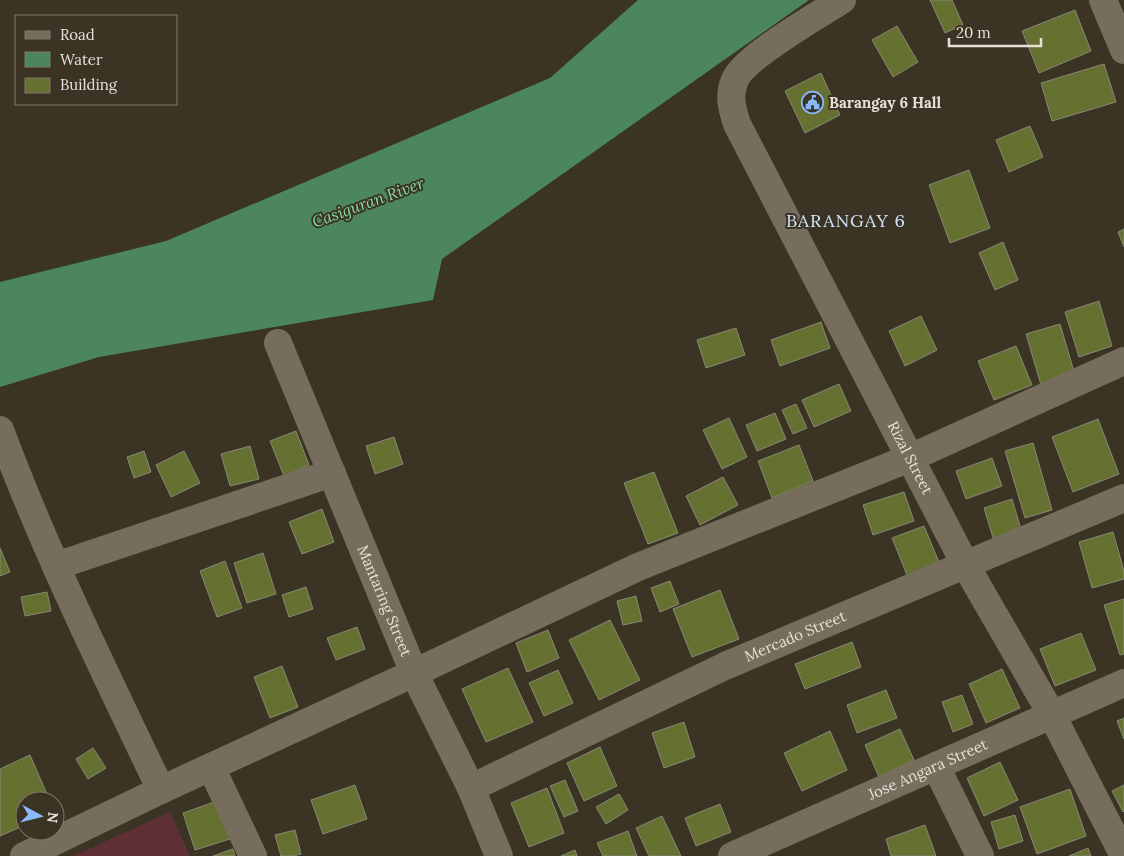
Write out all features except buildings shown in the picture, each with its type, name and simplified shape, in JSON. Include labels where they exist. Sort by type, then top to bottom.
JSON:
[{"type":"street","name":"Rizal Street","points":[[842,0],[754,57],[735,77],[731,92],[732,108],[737,124],[966,566],[1052,715],[1124,856]]},
{"type":"street","points":[[1102,0],[1124,50]]},
{"type":"street","name":"Mantaring Street","points":[[278,342],[414,673],[471,788],[499,856]]},
{"type":"street","points":[[24,856],[638,567],[910,458],[1124,361]]},
{"type":"street","points":[[0,430],[20,483],[56,566],[161,790]]},
{"type":"street","points":[[56,566],[332,473]]},
{"type":"street","name":"Mercado Street","points":[[471,788],[725,666],[1124,498]]},
{"type":"street","name":"Jose Angara Street","points":[[732,856],[1124,683]]},
{"type":"street","points":[[936,766],[980,856]]},
{"type":"street","points":[[211,767],[253,856]]},
{"type":"shaded area","points":[[170,812],[190,856],[73,856]]},
{"type":"water","name":"Casiguran River","points":[[638,0],[809,0],[442,259],[433,300],[99,357],[0,387],[0,282],[166,241],[550,78]]},
{"type":"place","name":"Barangay 6 Hall","points":[[813,103]]},
{"type":"district","name":"BARANGAY 6","points":[[846,221]]}]
